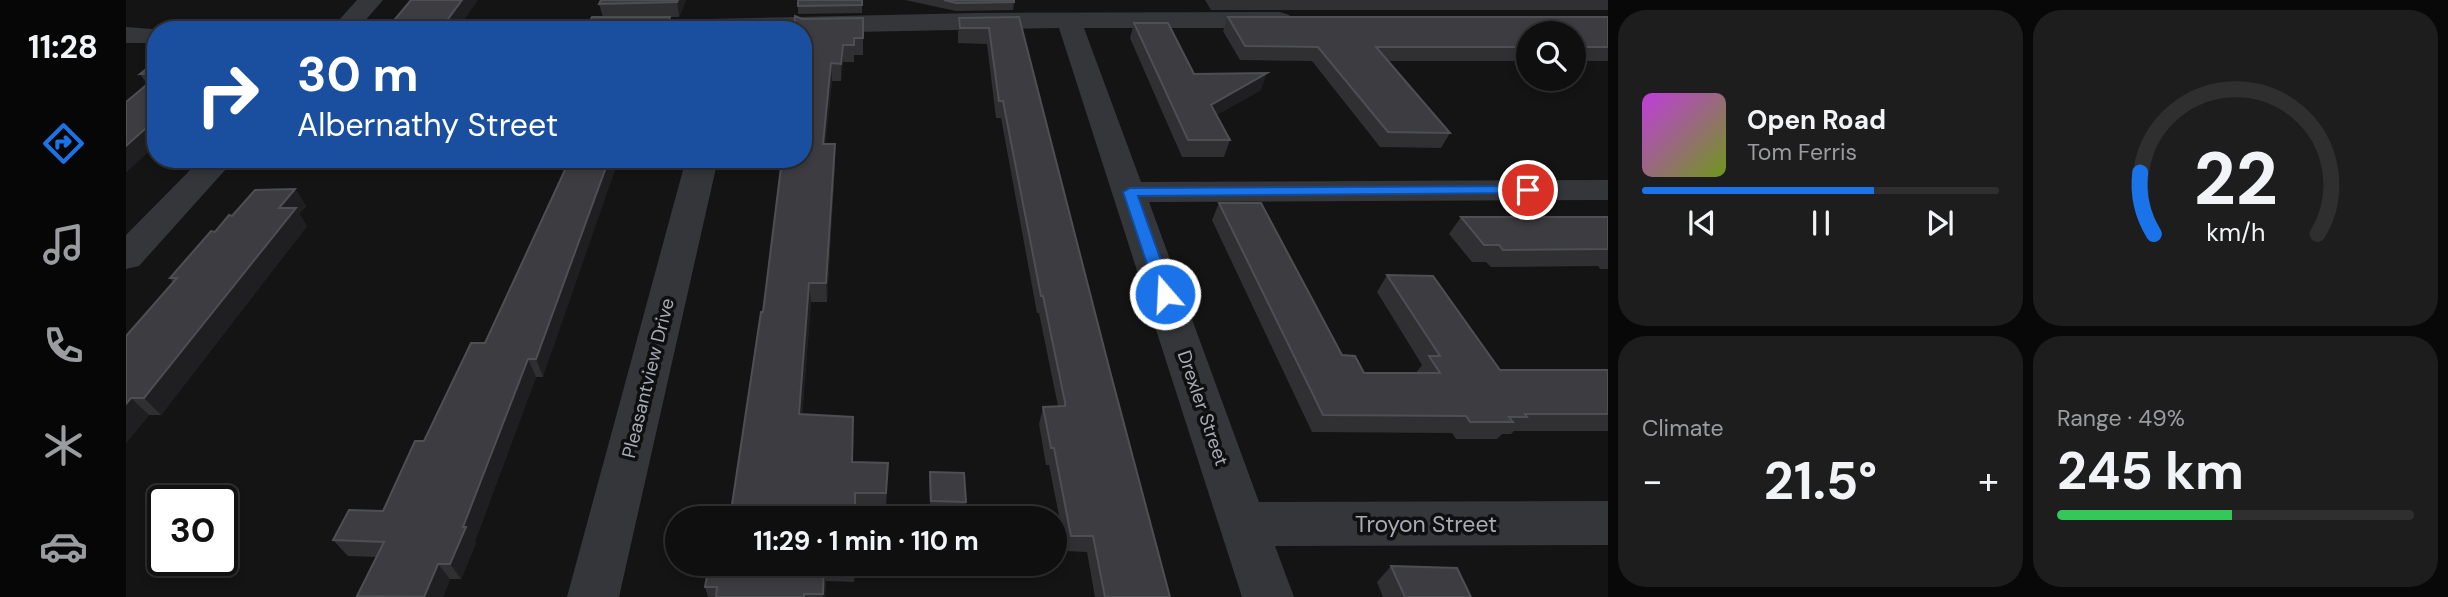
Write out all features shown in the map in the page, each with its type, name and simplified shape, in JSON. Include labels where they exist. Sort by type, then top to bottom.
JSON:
[{"type":"street","points":[[351,21],[371,0]]},
{"type":"street","points":[[812,25],[1092,14],[1302,20]]},
{"type":"street","name":"Drexler Street","points":[[1092,14],[1130,192],[1268,597]]},
{"type":"street","points":[[126,35],[147,35]]},
{"type":"street","points":[[126,257],[210,168]]},
{"type":"street","name":"Pleasantview Drive","points":[[593,597],[700,168]]},
{"type":"street","points":[[1130,192],[1608,190]]},
{"type":"street","name":"Troyon Street","points":[[1243,524],[1608,523]]},
{"type":"building","points":[[411,0],[462,0],[447,21],[394,21]]},
{"type":"building","points":[[601,0],[678,0],[599,4]]},
{"type":"building","points":[[798,0],[862,0],[862,5],[798,6]]},
{"type":"building","points":[[944,0],[1014,0],[1014,2],[956,3]]},
{"type":"building","points":[[795,16],[802,19],[863,18],[863,38],[854,38],[854,45],[843,45],[841,64],[831,63],[823,144],[835,144],[826,283],[809,283],[799,414],[853,417],[852,462],[888,463],[886,493],[855,493],[855,506],[732,506],[763,312],[781,168],[812,168],[812,21],[795,21]]},
{"type":"building","points":[[592,17],[670,17],[668,21],[590,21]]},
{"type":"building","points":[[1019,17],[1170,597],[1105,597],[1093,536],[1071,536],[1067,506],[1043,407],[1065,406],[1065,402],[1041,296],[1003,101],[999,101],[989,28],[960,28],[959,18]]},
{"type":"building","points":[[1228,17],[1608,17],[1608,47],[1586,47],[1586,21],[1516,21],[1516,47],[1376,47],[1450,133],[1388,132],[1318,47],[1245,46]]},
{"type":"building","points":[[1134,23],[1168,23],[1194,74],[1267,73],[1211,105],[1230,140],[1188,140]]},
{"type":"building","points":[[147,84],[147,127],[126,146],[126,102]]},
{"type":"building","points":[[566,168],[606,168],[536,359],[528,359],[450,564],[438,564],[424,597],[357,596],[384,542],[333,540],[349,510],[383,511],[415,441],[424,441],[471,343],[485,343]]},
{"type":"building","points":[[295,189],[279,208],[296,208],[144,398],[131,398],[126,404],[126,336],[177,278],[170,278],[211,231],[215,232],[255,190]]},
{"type":"building","points":[[1219,203],[1261,203],[1342,355],[1355,356],[1364,373],[1440,373],[1429,356],[1440,356],[1387,275],[1433,276],[1500,370],[1608,370],[1608,414],[1525,414],[1527,417],[1509,417],[1513,422],[1470,422],[1466,416],[1323,415]]},
{"type":"building","points":[[1461,217],[1608,217],[1608,249],[1503,250],[1499,245],[1484,245]]},
{"type":"building","points":[[930,472],[964,473],[966,502],[931,501]]},
{"type":"building","points":[[1391,566],[1457,568],[1471,597],[1405,597]]},
{"type":"building","points":[[707,576],[824,576],[823,594],[804,594],[804,597],[716,597],[717,587],[705,587]]},
{"type":"route","points":[[1165,294],[1130,192],[1528,190]]}]
